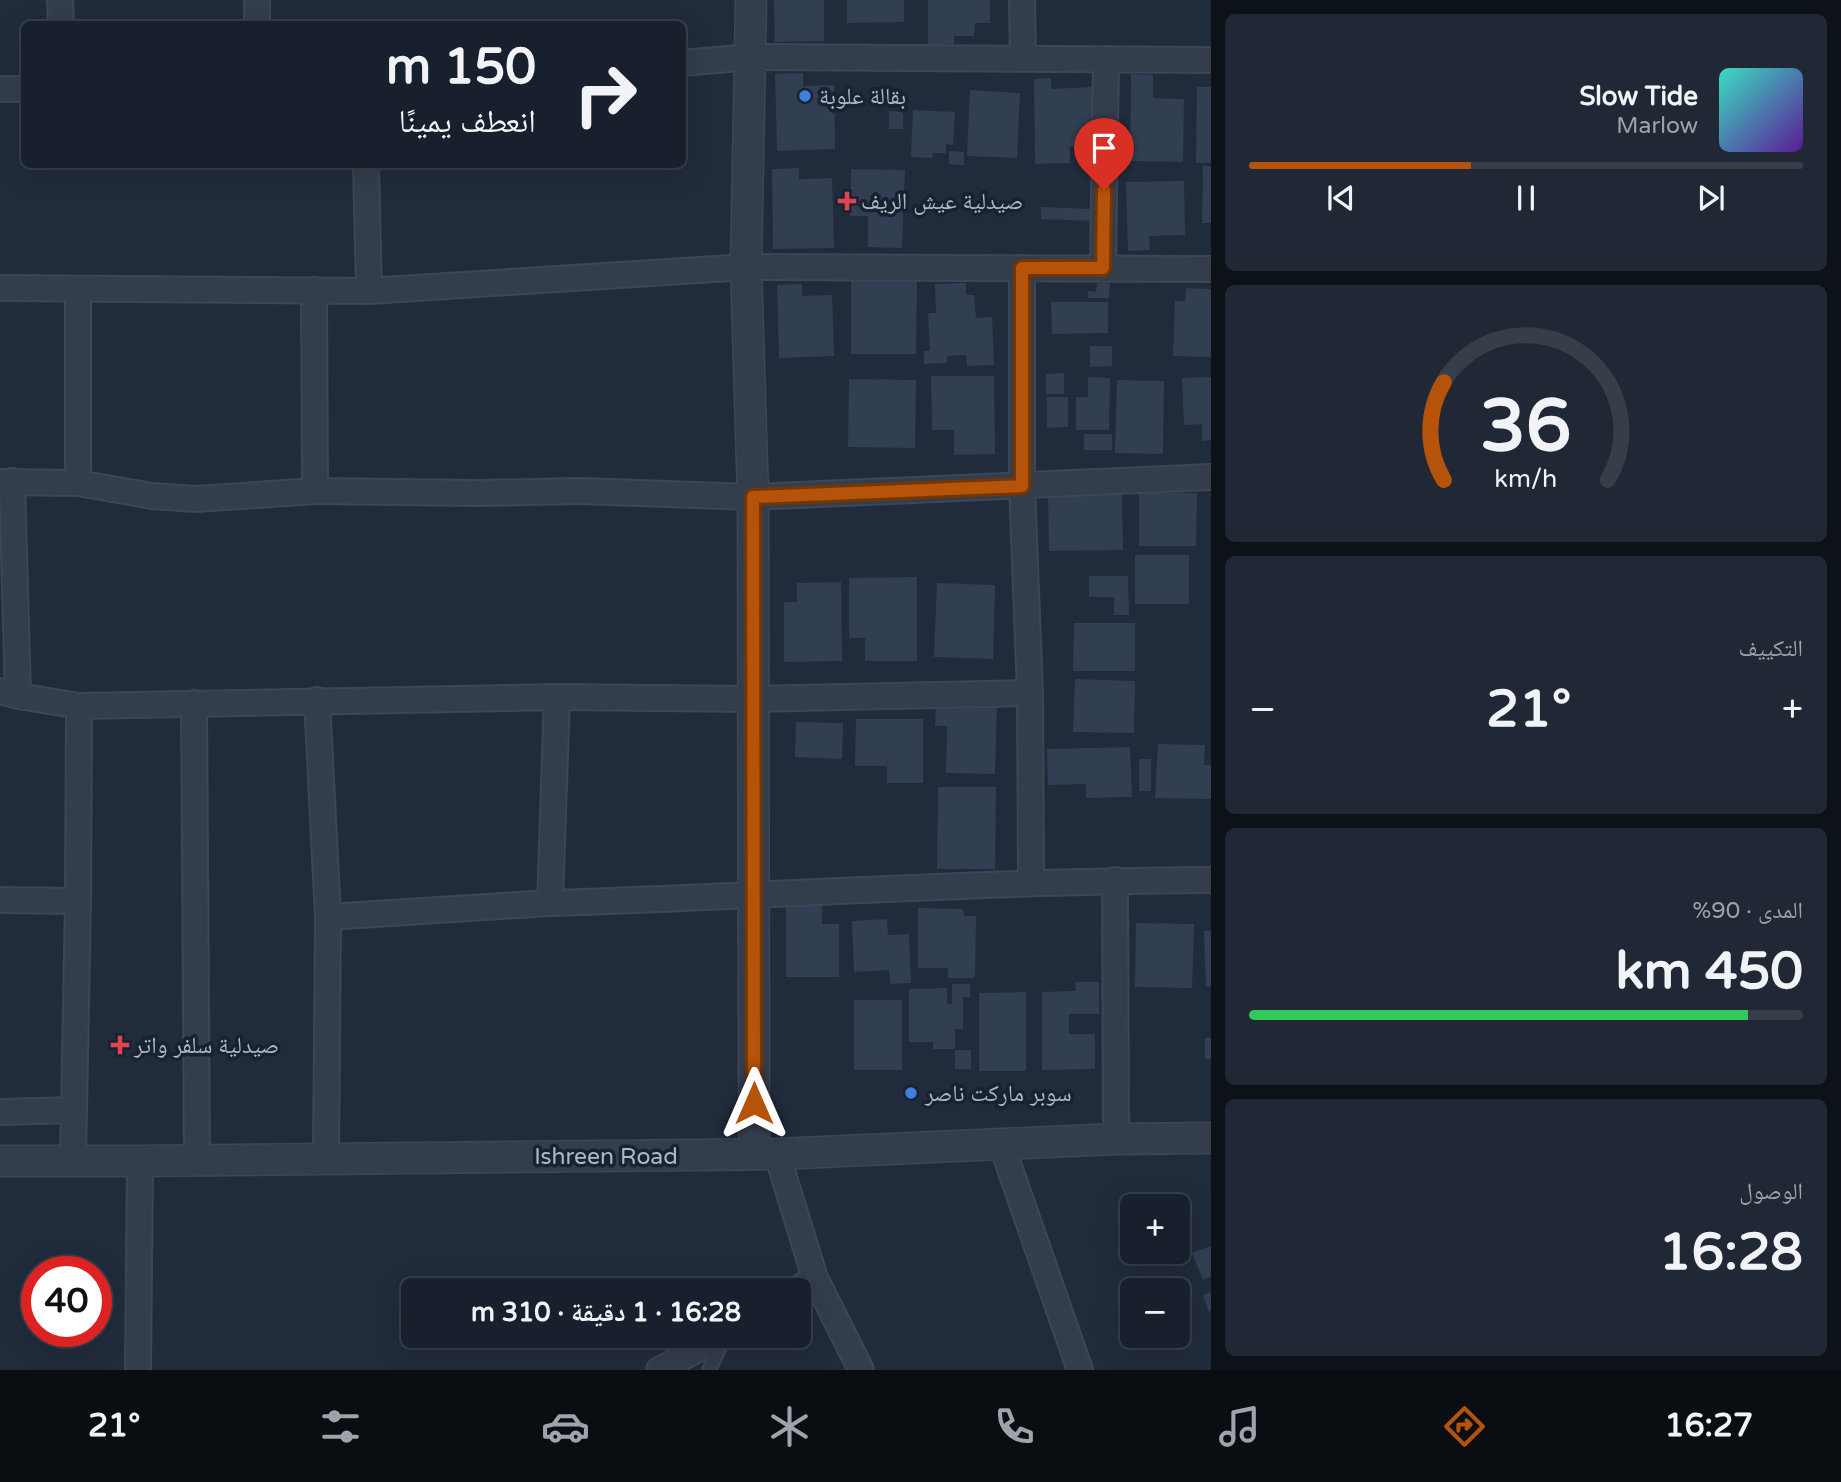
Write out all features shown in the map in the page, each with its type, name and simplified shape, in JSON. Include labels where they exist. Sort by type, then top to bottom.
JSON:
[{"type":"street","points":[[61,0],[61,21]]},
{"type":"street","points":[[257,0],[257,21]]},
{"type":"street","points":[[751,0],[746,267],[753,497],[753,896],[766,1154],[803,1278]]},
{"type":"street","points":[[1022,0],[1023,58]]},
{"type":"street","points":[[686,62],[751,57],[1211,60]]},
{"type":"street","points":[[1103,268],[1106,59]]},
{"type":"street","points":[[0,89],[21,89]]},
{"type":"street","points":[[366,168],[369,291]]},
{"type":"street","points":[[0,288],[369,291],[746,267],[1211,268]]},
{"type":"street","points":[[1022,268],[1022,486],[1030,693],[1031,882]]},
{"type":"street","points":[[78,289],[78,483]]},
{"type":"street","points":[[314,290],[315,491]]},
{"type":"street","points":[[1030,693],[754,699],[557,697],[317,700],[79,706],[9,694],[6,482],[78,483],[152,496],[196,499],[315,491],[580,491],[753,497],[1211,477]]},
{"type":"street","points":[[550,903],[557,697]]},
{"type":"street","points":[[317,700],[328,917],[326,1158]]},
{"type":"street","points":[[194,703],[197,1160]]},
{"type":"street","points":[[73,1161],[79,706]]},
{"type":"street","points":[[1115,880],[1116,1139]]},
{"type":"street","points":[[328,917],[550,903],[1031,882],[1211,880]]},
{"type":"street","points":[[0,901],[78,901]]},
{"type":"street","points":[[0,1112],[74,1110]]},
{"type":"street","name":"Ishreen Road","points":[[0,1161],[766,1154],[1002,1146],[1116,1139],[1211,1138]]},
{"type":"street","points":[[1002,1146],[1080,1370]]},
{"type":"street","points":[[138,1370],[140,1161]]},
{"type":"street","points":[[811,1293],[861,1370]]},
{"type":"street","points":[[659,1370],[700,1348]]},
{"type":"lane","points":[[709,1370],[719,1348]]},
{"type":"building","points":[[774,0],[824,0],[824,41],[775,42]]},
{"type":"building","points":[[847,0],[904,0],[904,22],[847,23]]},
{"type":"building","points":[[928,0],[990,0],[990,23],[975,23],[974,36],[954,36],[954,44],[928,45]]},
{"type":"building","points":[[803,73],[803,86],[834,85],[835,149],[777,151],[775,74]]},
{"type":"building","points":[[1131,74],[1153,75],[1153,98],[1184,99],[1183,162],[1130,161]]},
{"type":"building","points":[[1051,78],[1051,89],[1093,87],[1094,147],[1070,147],[1070,163],[1035,164],[1034,79]]},
{"type":"building","points":[[1197,87],[1211,87],[1211,163],[1196,163]]},
{"type":"building","points":[[970,90],[1020,93],[1017,158],[967,156]]},
{"type":"building","points":[[913,110],[955,112],[953,145],[946,144],[946,153],[933,153],[932,158],[911,157]]},
{"type":"building","points":[[889,111],[903,112],[903,129],[889,129]]},
{"type":"building","points":[[949,151],[964,152],[964,165],[949,164]]},
{"type":"building","points":[[1203,166],[1211,166],[1211,223],[1202,223]]},
{"type":"building","points":[[799,168],[799,179],[832,178],[834,248],[773,249],[772,169]]},
{"type":"building","points":[[851,169],[905,170],[902,248],[868,247],[868,216],[850,216]]},
{"type":"building","points":[[1184,181],[1185,235],[1149,236],[1150,250],[1128,251],[1126,182]]},
{"type":"building","points":[[1041,207],[1093,209],[1093,221],[1041,219]]},
{"type":"building","points":[[851,280],[917,281],[916,354],[851,354]]},
{"type":"building","points":[[966,283],[966,295],[974,295],[976,318],[992,317],[994,365],[967,366],[966,355],[947,356],[947,363],[924,364],[924,351],[930,351],[928,313],[936,313],[935,284]]},
{"type":"building","points":[[1097,283],[1110,283],[1109,298],[1088,298],[1088,291],[1096,292]]},
{"type":"building","points":[[802,284],[802,296],[832,295],[834,356],[779,358],[777,285]]},
{"type":"building","points":[[1186,288],[1211,289],[1211,357],[1173,356],[1175,301],[1185,301]]},
{"type":"building","points":[[1051,302],[1108,302],[1108,333],[1052,334]]},
{"type":"building","points":[[1090,346],[1112,346],[1112,366],[1090,367]]},
{"type":"building","points":[[1064,373],[1064,394],[1046,394],[1046,374]]},
{"type":"building","points":[[931,376],[994,376],[995,454],[954,455],[954,430],[932,430]]},
{"type":"building","points":[[1088,377],[1110,378],[1109,430],[1076,430],[1076,397],[1088,397]]},
{"type":"building","points":[[1211,377],[1211,440],[1202,441],[1202,424],[1184,425],[1182,378]]},
{"type":"building","points":[[849,379],[916,380],[915,448],[848,447]]},
{"type":"building","points":[[1117,380],[1164,381],[1163,454],[1115,453]]},
{"type":"building","points":[[1047,397],[1068,397],[1068,427],[1047,428]]},
{"type":"building","points":[[1084,434],[1112,434],[1112,450],[1084,450]]},
{"type":"building","points":[[1122,493],[1123,550],[1049,551],[1048,494]]},
{"type":"building","points":[[1139,493],[1197,493],[1196,546],[1139,546]]},
{"type":"building","points":[[1135,555],[1189,555],[1189,604],[1135,604]]},
{"type":"building","points":[[1089,576],[1128,576],[1129,615],[1114,615],[1114,597],[1089,597]]},
{"type":"building","points":[[917,577],[917,661],[865,661],[865,638],[849,638],[849,578]]},
{"type":"building","points":[[841,582],[842,661],[784,662],[784,602],[797,602],[797,583]]},
{"type":"building","points":[[937,583],[995,585],[993,659],[934,657]]},
{"type":"building","points":[[1074,623],[1135,623],[1135,671],[1073,671]]},
{"type":"building","points":[[1075,679],[1135,681],[1134,733],[1073,732]]},
{"type":"building","points":[[936,703],[997,704],[995,774],[946,773],[947,726],[935,726]]},
{"type":"building","points":[[856,719],[923,719],[923,783],[887,783],[887,766],[855,766]]},
{"type":"building","points":[[796,722],[843,723],[842,759],[795,757]]},
{"type":"building","points":[[1158,744],[1205,745],[1204,765],[1211,765],[1211,799],[1155,798]]},
{"type":"building","points":[[1130,747],[1132,797],[1086,798],[1086,784],[1048,785],[1047,749]]},
{"type":"building","points":[[1139,759],[1151,759],[1151,791],[1139,791]]},
{"type":"building","points":[[938,787],[996,787],[995,869],[937,869]]},
{"type":"building","points":[[786,902],[822,902],[822,924],[839,924],[839,977],[786,977]]},
{"type":"building","points":[[918,908],[963,909],[964,916],[976,916],[975,978],[948,978],[948,968],[918,968]]},
{"type":"building","points":[[887,919],[888,935],[909,934],[911,983],[890,984],[889,970],[854,972],[852,921]]},
{"type":"building","points":[[1136,923],[1194,924],[1192,988],[1135,987]]},
{"type":"building","points":[[1204,931],[1211,931],[1211,986],[1206,987]]},
{"type":"building","points":[[1075,982],[1099,982],[1099,1014],[1069,1014],[1069,1034],[1095,1034],[1095,1069],[1042,1070],[1042,992],[1076,991]]},
{"type":"building","points":[[952,984],[970,984],[970,997],[963,997],[963,1029],[955,1029],[955,1049],[933,1049],[933,1042],[909,1042],[909,989],[947,988],[947,1004],[952,1004]]},
{"type":"building","points":[[1026,992],[1026,1071],[979,1071],[979,993]]},
{"type":"building","points":[[854,1000],[902,1000],[902,1070],[854,1070]]},
{"type":"building","points":[[1205,1038],[1211,1038],[1211,1059],[1205,1059]]},
{"type":"building","points":[[955,1050],[971,1050],[971,1069],[955,1069]]},
{"type":"building","points":[[1211,1246],[1211,1277],[1203,1280],[1192,1253]]},
{"type":"building","points":[[1211,1292],[1211,1311],[1209,1312],[1203,1295]]},
{"type":"place","name":"بقالة علوبة","points":[[805,96]]},
{"type":"place","name":"صيدلية عيش الريف","points":[[847,201]]},
{"type":"place","name":"صيدلية سلفر واتر","points":[[120,1045]]},
{"type":"place","name":"سوبر ماركت ناصر","points":[[911,1093]]},
{"type":"route","points":[[754,1103],[753,497],[1022,486],[1022,268],[1103,268],[1104,190]]}]
